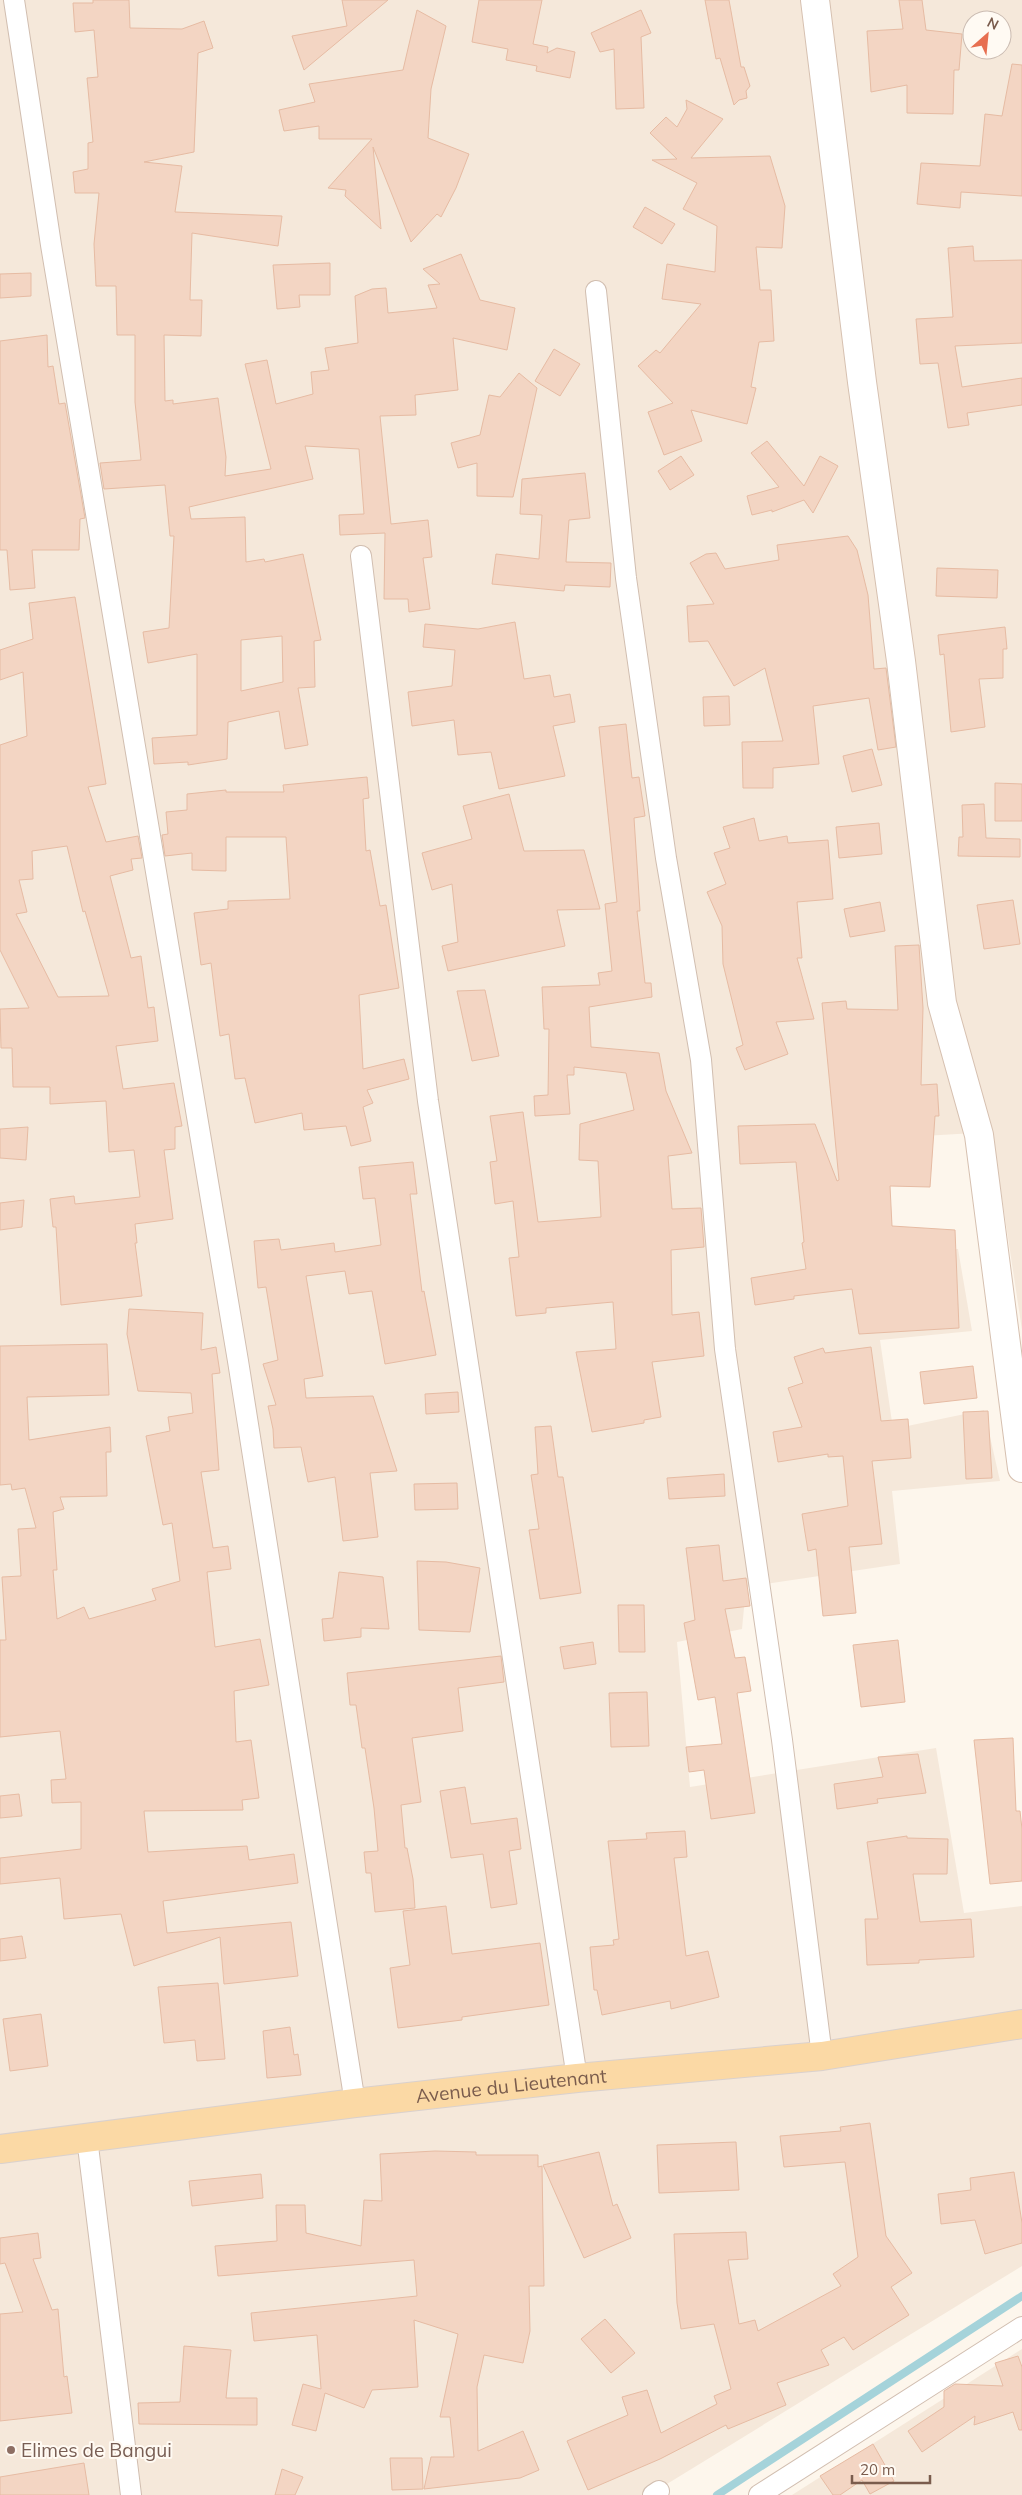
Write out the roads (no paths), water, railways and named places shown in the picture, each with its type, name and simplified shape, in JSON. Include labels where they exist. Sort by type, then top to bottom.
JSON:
[{"type":"main road","name":"Avenue du Lieutenant","points":[[0,2149],[355,2103],[577,2078],[822,2056],[1022,2024]]},
{"type":"street","points":[[14,0],[54,264],[238,1361],[355,2103]]},
{"type":"street","points":[[816,0],[862,382],[902,661],[942,1003],[979,1135],[1022,1468]]},
{"type":"street","points":[[596,292],[626,578],[666,858],[701,1060],[725,1349],[782,1740],[822,2056]]},
{"type":"street","points":[[361,556],[428,1101],[577,2078]]},
{"type":"street","points":[[88,2138],[130,2495]]},
{"type":"street","points":[[759,2495],[1022,2327]]},
{"type":"waterway","points":[[717,2495],[1022,2296]]},
{"type":"place","name":"Elimes de Bangui","points":[[11,2450]]}]
